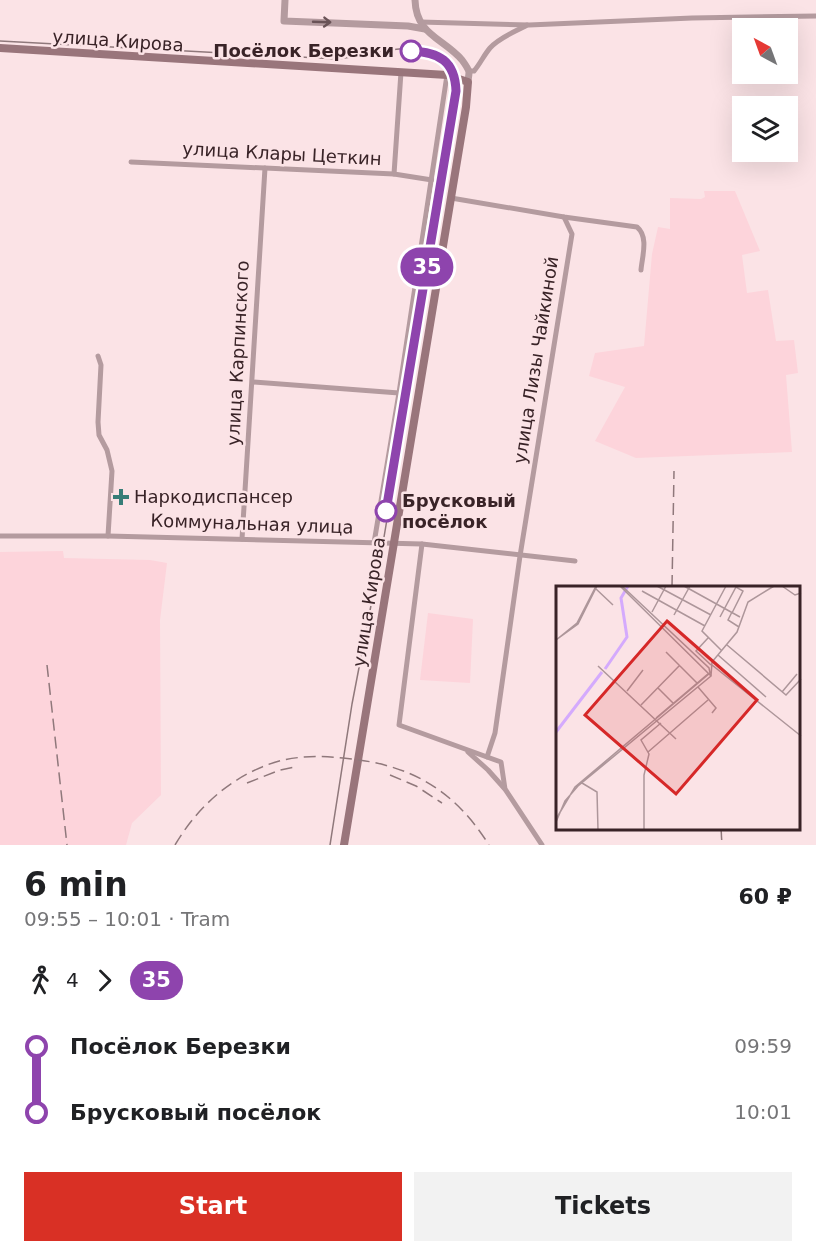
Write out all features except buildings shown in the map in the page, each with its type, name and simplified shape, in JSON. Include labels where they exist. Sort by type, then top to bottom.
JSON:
[{"type":"main road","name":"улица Кирова","points":[[0,48],[447,75],[468,82],[466,107],[344,845]]},
{"type":"street","points":[[285,0],[284,21],[408,26],[425,29]]},
{"type":"street","points":[[415,0],[420,22],[463,62],[469,71],[468,82]]},
{"type":"street","points":[[420,22],[529,25],[692,18],[816,16]]},
{"type":"street","points":[[469,71],[474,71],[478,67],[490,48],[507,35],[529,25]]},
{"type":"street","points":[[394,174],[401,72]]},
{"type":"street","points":[[374,543],[447,75]]},
{"type":"street","name":"улица Клары Цеткин","points":[[131,162],[394,174],[432,180]]},
{"type":"street","name":"улица Карпинского","points":[[242,539],[265,168]]},
{"type":"street","points":[[451,198],[637,227],[645,238],[641,270]]},
{"type":"street","name":"улица Лизы Чайкиной","points":[[487,757],[495,733],[520,556],[572,234],[564,217]]},
{"type":"street","points":[[98,356],[101,365],[99,435],[107,450],[112,471],[108,536]]},
{"type":"street","points":[[252,382],[399,393]]},
{"type":"street","name":"Коммунальная улица","points":[[0,536],[108,536],[422,544],[575,561]]},
{"type":"street","points":[[422,544],[399,725],[501,762],[505,789]]},
{"type":"street","points":[[467,750],[505,789],[542,845]]},
{"type":"shaded area","points":[[704,191],[735,191],[760,251],[742,255],[747,293],[768,290],[776,341],[794,340],[798,373],[786,375],[792,452],[636,458],[595,441],[625,387],[589,376],[595,353],[644,346],[652,254],[658,227],[670,229],[670,198],[701,199],[705,197]]},
{"type":"shaded area","points":[[63,551],[64,558],[150,560],[167,563],[160,620],[161,795],[132,823],[126,845],[0,845],[0,552]]},
{"type":"shaded area","points":[[428,613],[473,619],[470,683],[420,680]]},
{"type":"tram line","points":[[0,41],[337,59],[412,48],[430,50],[445,57],[455,70],[459,92],[383,543],[352,704],[330,845]]},
{"type":"tram line","name":"35","points":[[386,511],[456,91],[452,69],[448,64],[430,53],[411,51]]},
{"type":"railway","points":[[672,586],[674,471]]},
{"type":"railway","points":[[47,665],[67,845]]},
{"type":"railway","points":[[175,845],[202,809],[223,789],[262,767],[301,757],[367,761],[409,773],[427,782],[460,808],[489,845]]},
{"type":"railway","points":[[247,783],[280,770],[295,767]]},
{"type":"railway","points":[[390,775],[416,786],[442,803]]},
{"type":"railway","points":[[721,830],[722,845]]},
{"type":"place","name":"Посёлок Березки","points":[[411,51]]},
{"type":"place","name":"Наркодиспансер","points":[[121,497]]},
{"type":"place","name":"Брусковый посёлок","points":[[386,511]]}]
